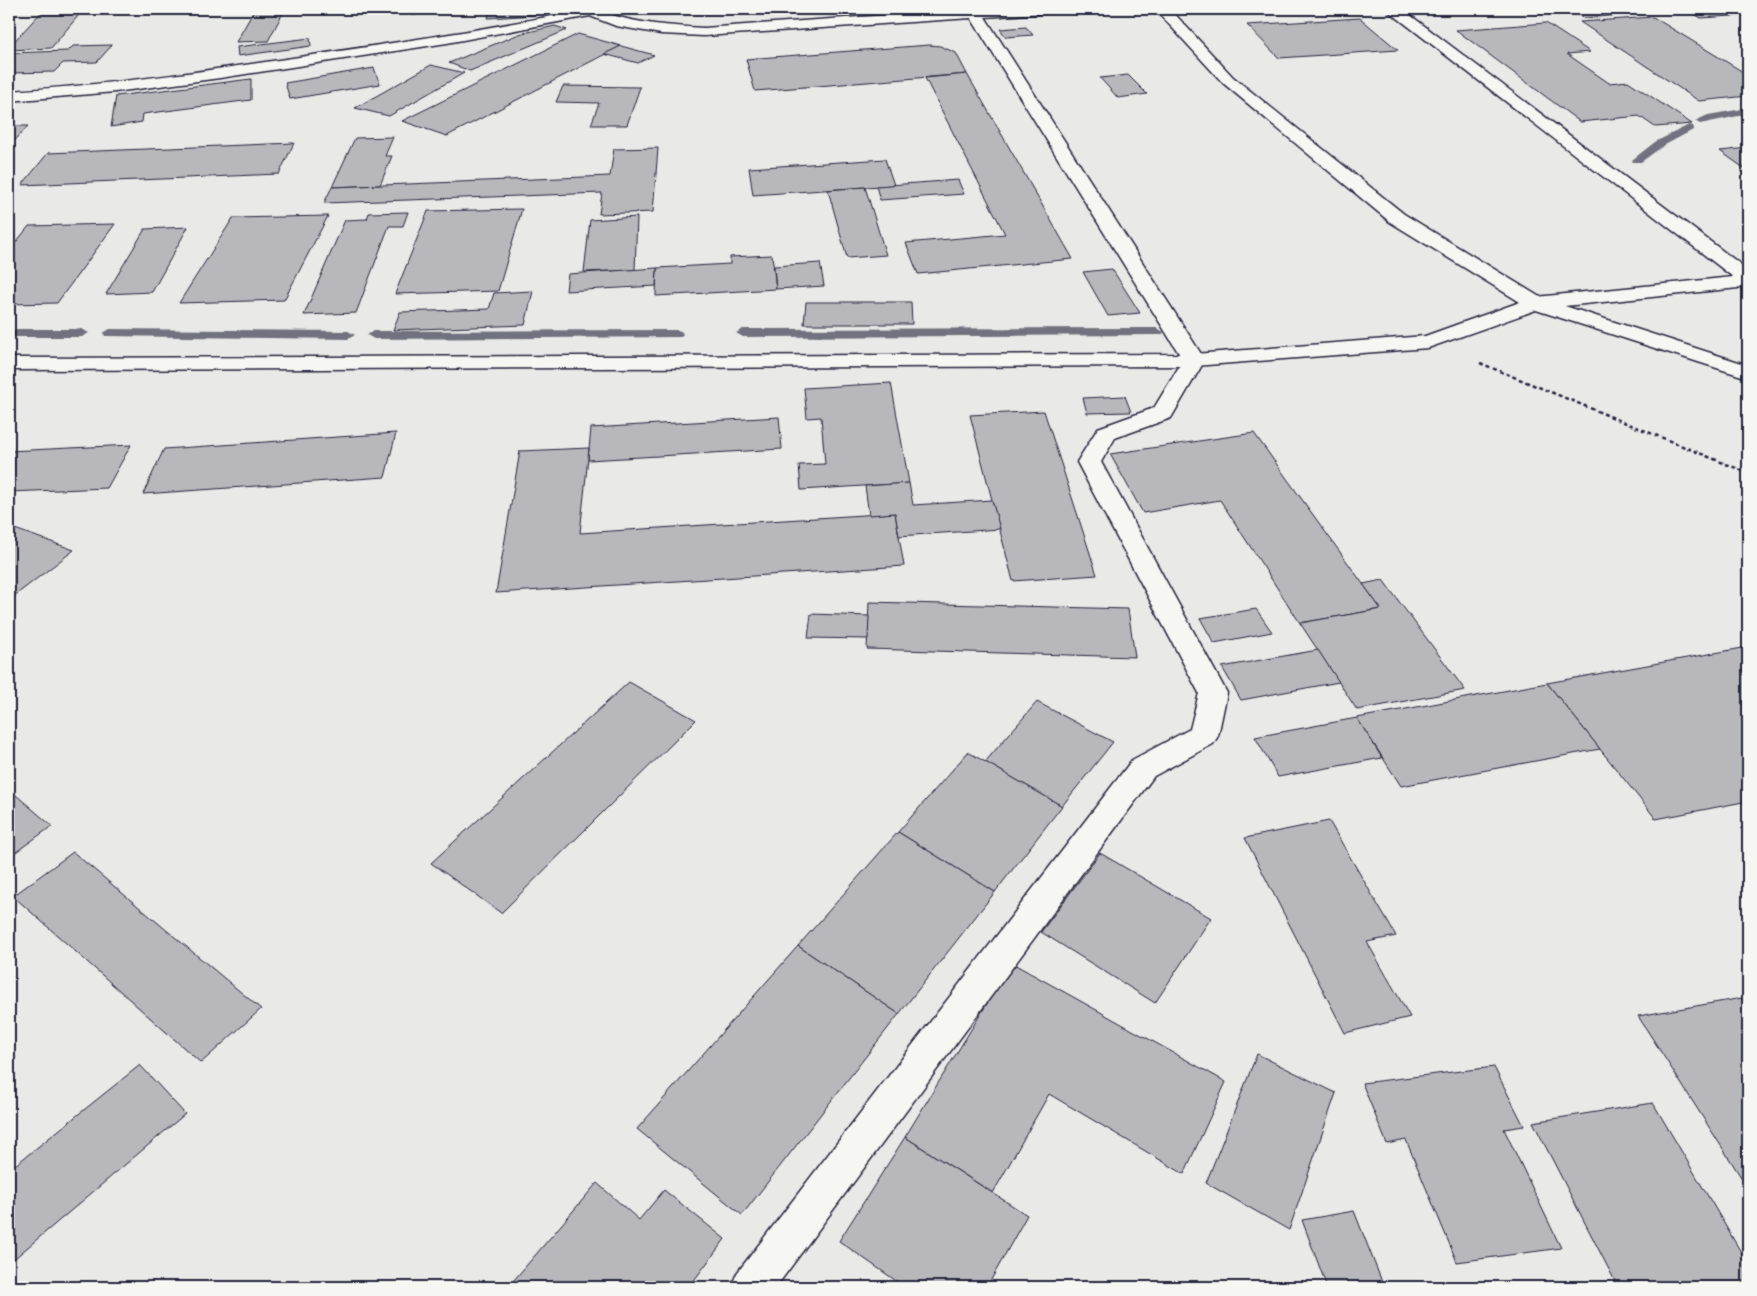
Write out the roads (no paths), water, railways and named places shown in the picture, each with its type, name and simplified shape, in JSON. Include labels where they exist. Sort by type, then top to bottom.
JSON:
[{"type":"street","points":[[9,96],[45,94],[193,77],[419,44],[514,28],[597,10],[621,23],[661,30],[704,32],[1046,9]]},
{"type":"street","points":[[1162,9],[1228,80],[1397,218],[1536,303],[1748,372]]},
{"type":"street","points":[[1393,9],[1748,280]]},
{"type":"street","points":[[975,13],[1194,360]]},
{"type":"street","points":[[9,364],[1194,360],[1428,342],[1536,303],[1748,280]]},
{"type":"street","points":[[751,1287],[1143,768],[1203,736],[1213,693],[1088,462],[1106,433],[1162,413],[1194,360]]},
{"type":"waterway","points":[[1700,121],[1748,111]]},
{"type":"waterway","points":[[1637,160],[1659,144],[1689,128]]},
{"type":"waterway","points":[[743,333],[1157,332]]},
{"type":"waterway","points":[[9,333],[82,333]]},
{"type":"waterway","points":[[110,333],[348,335]]},
{"type":"waterway","points":[[374,335],[676,334]]}]
